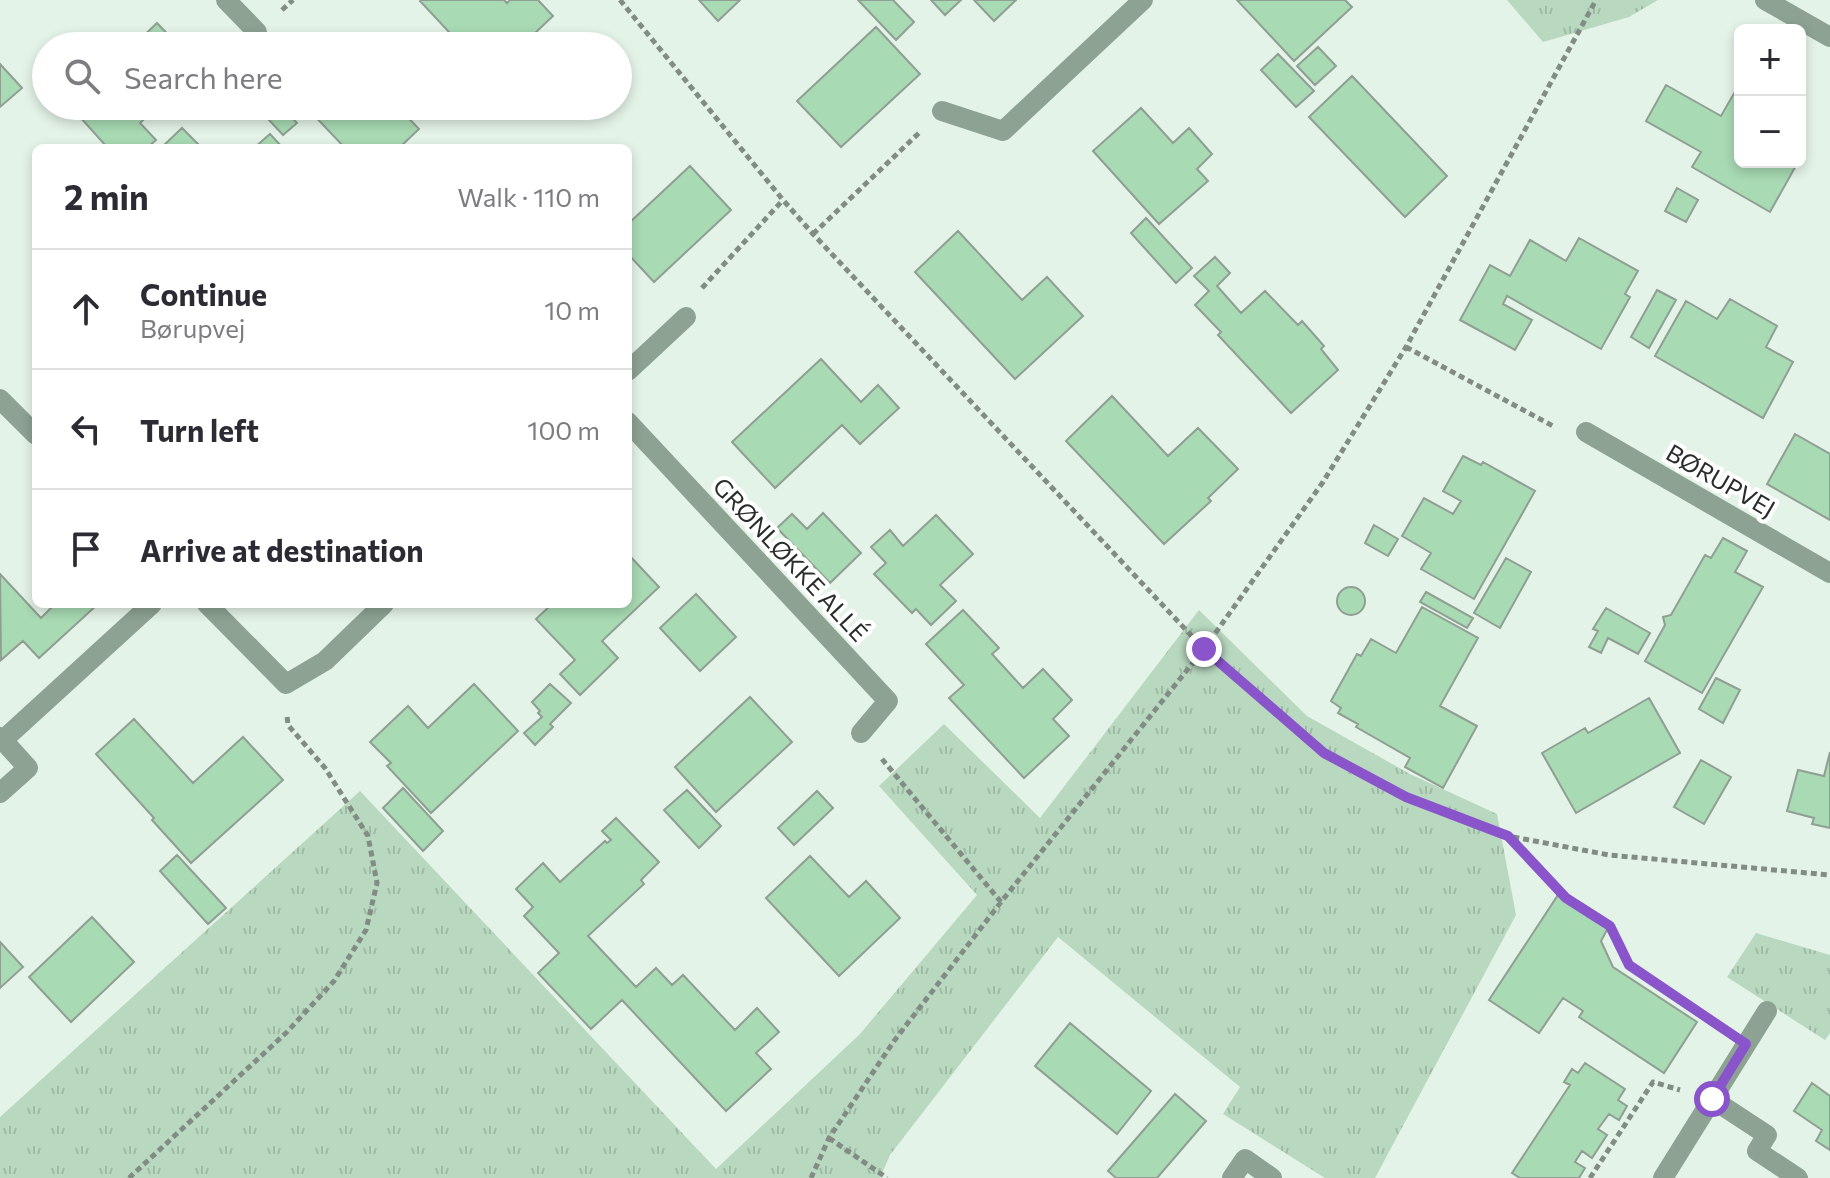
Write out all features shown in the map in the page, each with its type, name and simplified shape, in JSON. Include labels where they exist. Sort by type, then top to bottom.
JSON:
[{"type":"street","points":[[226,0],[257,32]]},
{"type":"street","points":[[942,111],[1003,131],[1143,0]]},
{"type":"street","points":[[1765,0],[1830,37]]},
{"type":"street","points":[[632,367],[686,317]]},
{"type":"street","points":[[0,399],[32,431]]},
{"type":"street","name":"GRØNLØKKE ALLÉ","points":[[632,426],[888,701],[861,733]]},
{"type":"street","name":"BØRUPVEJ","points":[[1586,432],[1830,573]]},
{"type":"street","points":[[0,793],[28,768],[1,738],[147,608]]},
{"type":"street","points":[[211,608],[286,684],[325,661],[380,608]]},
{"type":"street","points":[[1663,1178],[1767,1011]]},
{"type":"street","points":[[1712,1099],[1767,1135],[1757,1151],[1798,1178]]},
{"type":"street","points":[[1232,1178],[1245,1159],[1272,1178]]},
{"type":"path","points":[[620,0],[813,234],[1204,649],[1324,753],[1406,797],[1508,836],[1609,855],[1830,875]]},
{"type":"path","points":[[811,1178],[829,1138],[894,1041],[1204,649],[1323,482],[1406,347],[1596,0]]},
{"type":"path","points":[[813,234],[942,111]]},
{"type":"path","points":[[686,317],[689,303],[783,200]]},
{"type":"path","points":[[1406,347],[1567,434],[1586,432]]},
{"type":"path","points":[[129,1178],[287,1032],[334,981],[366,930],[377,883],[368,836],[325,768],[288,725],[286,684]]},
{"type":"path","points":[[861,733],[1001,902]]},
{"type":"path","points":[[1508,836],[1566,898],[1610,926],[1629,965],[1746,1044]]},
{"type":"path","points":[[1590,1178],[1653,1082],[1712,1099]]},
{"type":"path","points":[[829,1138],[887,1178]]},
{"type":"green space","points":[[1507,0],[1658,0],[1629,17],[1543,42]]},
{"type":"green space","points":[[1199,610],[1307,716],[1410,774],[1497,814],[1516,915],[1375,1178],[1325,1178],[1223,1114],[1240,1087],[1058,937],[890,1155],[880,1178],[0,1178],[0,1117],[360,791],[716,1169],[860,1034],[977,895],[879,786],[944,724],[1040,818]]},
{"type":"green space","points":[[1756,933],[1830,955],[1830,1033],[1825,1040],[1727,977]]},
{"type":"building","points":[[504,0],[507,3],[510,0],[538,0],[553,16],[536,32],[449,32],[420,1]]},
{"type":"building","points":[[699,0],[740,0],[718,21]]},
{"type":"building","points":[[858,0],[893,0],[914,22],[896,40]]},
{"type":"building","points":[[931,0],[961,0],[945,15]]},
{"type":"building","points":[[974,0],[1016,0],[994,21]]},
{"type":"building","points":[[1237,0],[1345,0],[1352,7],[1294,61]]},
{"type":"building","points":[[157,23],[166,32],[148,32]]},
{"type":"building","points":[[876,27],[920,74],[841,147],[797,101]]},
{"type":"building","points":[[1318,47],[1336,66],[1315,85],[1297,66]]},
{"type":"building","points":[[1278,54],[1314,91],[1296,107],[1261,70]]},
{"type":"building","points":[[0,64],[22,88],[0,107]]},
{"type":"building","points":[[1352,76],[1447,176],[1405,217],[1309,117]]},
{"type":"building","points":[[1666,85],[1721,116],[1734,93],[1734,168],[1795,168],[1770,212],[1692,167],[1701,152],[1646,121]]},
{"type":"building","points":[[1141,108],[1173,143],[1189,128],[1212,154],[1197,169],[1208,181],[1159,224],[1093,151]]},
{"type":"building","points":[[83,120],[143,120],[140,123],[156,140],[152,144],[104,144]]},
{"type":"building","points":[[269,120],[294,120],[297,123],[283,135]]},
{"type":"building","points":[[318,120],[410,120],[419,129],[403,144],[341,144]]},
{"type":"building","points":[[182,128],[198,144],[165,144]]},
{"type":"building","points":[[270,134],[279,144],[259,144]]},
{"type":"building","points":[[690,166],[731,210],[654,282],[632,258],[632,220]]},
{"type":"building","points":[[1677,188],[1698,200],[1686,222],[1665,211]]},
{"type":"building","points":[[1146,218],[1192,268],[1176,283],[1131,233]]},
{"type":"building","points":[[958,231],[1022,300],[1047,277],[1083,316],[1015,379],[915,272]]},
{"type":"building","points":[[1579,238],[1638,271],[1625,294],[1630,297],[1601,349],[1507,296],[1503,304],[1532,320],[1515,350],[1460,320],[1490,265],[1510,276],[1530,240],[1566,261]]},
{"type":"building","points":[[1215,257],[1230,273],[1217,286],[1241,313],[1265,291],[1298,325],[1302,321],[1324,346],[1321,349],[1338,370],[1291,413],[1218,335],[1221,332],[1195,305],[1209,291],[1194,276]]},
{"type":"building","points":[[1657,290],[1676,300],[1649,348],[1631,337]]},
{"type":"building","points":[[1730,299],[1777,326],[1766,347],[1793,362],[1763,418],[1655,356],[1686,301],[1717,319]]},
{"type":"building","points":[[821,359],[861,402],[878,385],[899,408],[860,444],[842,425],[775,488],[732,442]]},
{"type":"building","points":[[1112,396],[1168,456],[1198,428],[1238,469],[1208,498],[1211,501],[1164,544],[1066,441]]},
{"type":"building","points":[[1795,434],[1830,454],[1830,520],[1767,484]]},
{"type":"building","points":[[1463,456],[1481,465],[1483,462],[1535,491],[1474,599],[1421,569],[1431,553],[1402,536],[1424,498],[1453,514],[1461,501],[1443,491]]},
{"type":"building","points":[[823,513],[861,553],[830,583],[777,528],[792,514],[807,529]]},
{"type":"building","points":[[936,515],[973,554],[940,585],[956,601],[931,625],[916,609],[912,613],[874,574],[886,563],[871,547],[890,530],[903,546]]},
{"type":"building","points":[[1374,525],[1398,539],[1388,556],[1365,543]]},
{"type":"building","points":[[1723,538],[1747,551],[1735,572],[1763,587],[1702,693],[1645,661],[1665,625],[1663,617],[1671,615],[1705,555],[1711,558]]},
{"type":"building","points":[[632,558],[659,587],[602,641],[618,658],[580,695],[560,674],[575,660],[536,619],[548,608],[632,608]]},
{"type":"building","points":[[1506,558],[1531,572],[1500,628],[1474,613]]},
{"type":"building","points":[[0,574],[41,618],[51,608],[94,608],[39,658],[23,641],[1,660]]},
{"type":"building","points":[[1351,587],[1361,591],[1365,601],[1361,611],[1351,615],[1341,611],[1337,601],[1341,591]]},
{"type":"building","points":[[1426,592],[1473,618],[1467,628],[1420,602]]},
{"type":"building","points":[[696,594],[736,637],[700,671],[660,628]]},
{"type":"building","points":[[1422,607],[1478,638],[1440,706],[1477,726],[1443,788],[1405,767],[1410,758],[1356,727],[1358,724],[1338,713],[1341,708],[1331,701],[1357,654],[1361,656],[1371,639],[1396,653]]},
{"type":"building","points":[[1606,608],[1650,633],[1638,654],[1608,638],[1601,653],[1589,647],[1598,631],[1593,629]]},
{"type":"building","points":[[963,610],[999,648],[992,654],[1023,688],[1043,669],[1072,700],[1053,719],[1069,736],[1024,778],[949,698],[964,685],[926,644]]},
{"type":"building","points":[[1716,678],[1740,690],[1723,723],[1699,709]]},
{"type":"building","points":[[474,684],[518,731],[431,813],[387,766],[391,763],[370,742],[408,706],[428,728]]},
{"type":"building","points":[[550,684],[571,703],[535,745],[524,733],[542,717],[532,702]]},
{"type":"building","points":[[750,697],[792,742],[716,812],[675,767]]},
{"type":"building","points":[[1649,698],[1680,753],[1576,813],[1542,753],[1585,728],[1588,733]]},
{"type":"building","points":[[134,719],[193,783],[243,737],[283,780],[191,863],[96,754]]},
{"type":"building","points":[[1830,752],[1830,828],[1812,824],[1814,818],[1787,811],[1798,770],[1824,776]]},
{"type":"building","points":[[1701,760],[1731,777],[1704,824],[1674,807]]},
{"type":"building","points":[[403,788],[443,831],[423,851],[383,808]]},
{"type":"building","points":[[687,790],[721,826],[699,848],[664,810]]},
{"type":"building","points":[[817,791],[833,808],[794,845],[778,828]]},
{"type":"building","points":[[616,818],[659,862],[641,880],[644,884],[588,936],[636,987],[656,968],[672,985],[683,975],[735,1030],[757,1008],[779,1032],[756,1053],[771,1069],[726,1111],[622,1000],[591,1029],[538,973],[559,953],[524,916],[533,907],[516,889],[543,863],[560,882],[605,841],[611,840],[602,831]]},
{"type":"building","points":[[177,855],[226,908],[208,924],[160,871]]},
{"type":"building","points":[[810,856],[849,897],[866,881],[900,918],[839,976],[766,898]]},
{"type":"building","points":[[1558,895],[1608,928],[1601,941],[1613,967],[1697,1022],[1664,1073],[1579,1017],[1583,1011],[1563,998],[1539,1033],[1489,1000]]},
{"type":"building","points":[[92,917],[134,962],[71,1022],[29,977]]},
{"type":"building","points":[[0,942],[23,967],[0,988]]},
{"type":"building","points":[[1070,1023],[1151,1091],[1117,1134],[1035,1066]]},
{"type":"building","points":[[1585,1063],[1625,1089],[1618,1100],[1627,1106],[1619,1120],[1609,1114],[1598,1129],[1607,1135],[1592,1158],[1582,1151],[1575,1162],[1585,1168],[1579,1178],[1520,1178],[1512,1173],[1570,1085],[1564,1082],[1572,1069],[1578,1073]]},
{"type":"building","points":[[1812,1083],[1830,1096],[1830,1150],[1816,1141],[1822,1130],[1794,1111]]},
{"type":"building","points":[[1175,1094],[1206,1121],[1157,1178],[1116,1178],[1108,1171]]},
{"type":"route","points":[[1204,649],[1324,753],[1406,797],[1508,836],[1566,898],[1610,926],[1629,965],[1746,1044],[1712,1099]]}]
